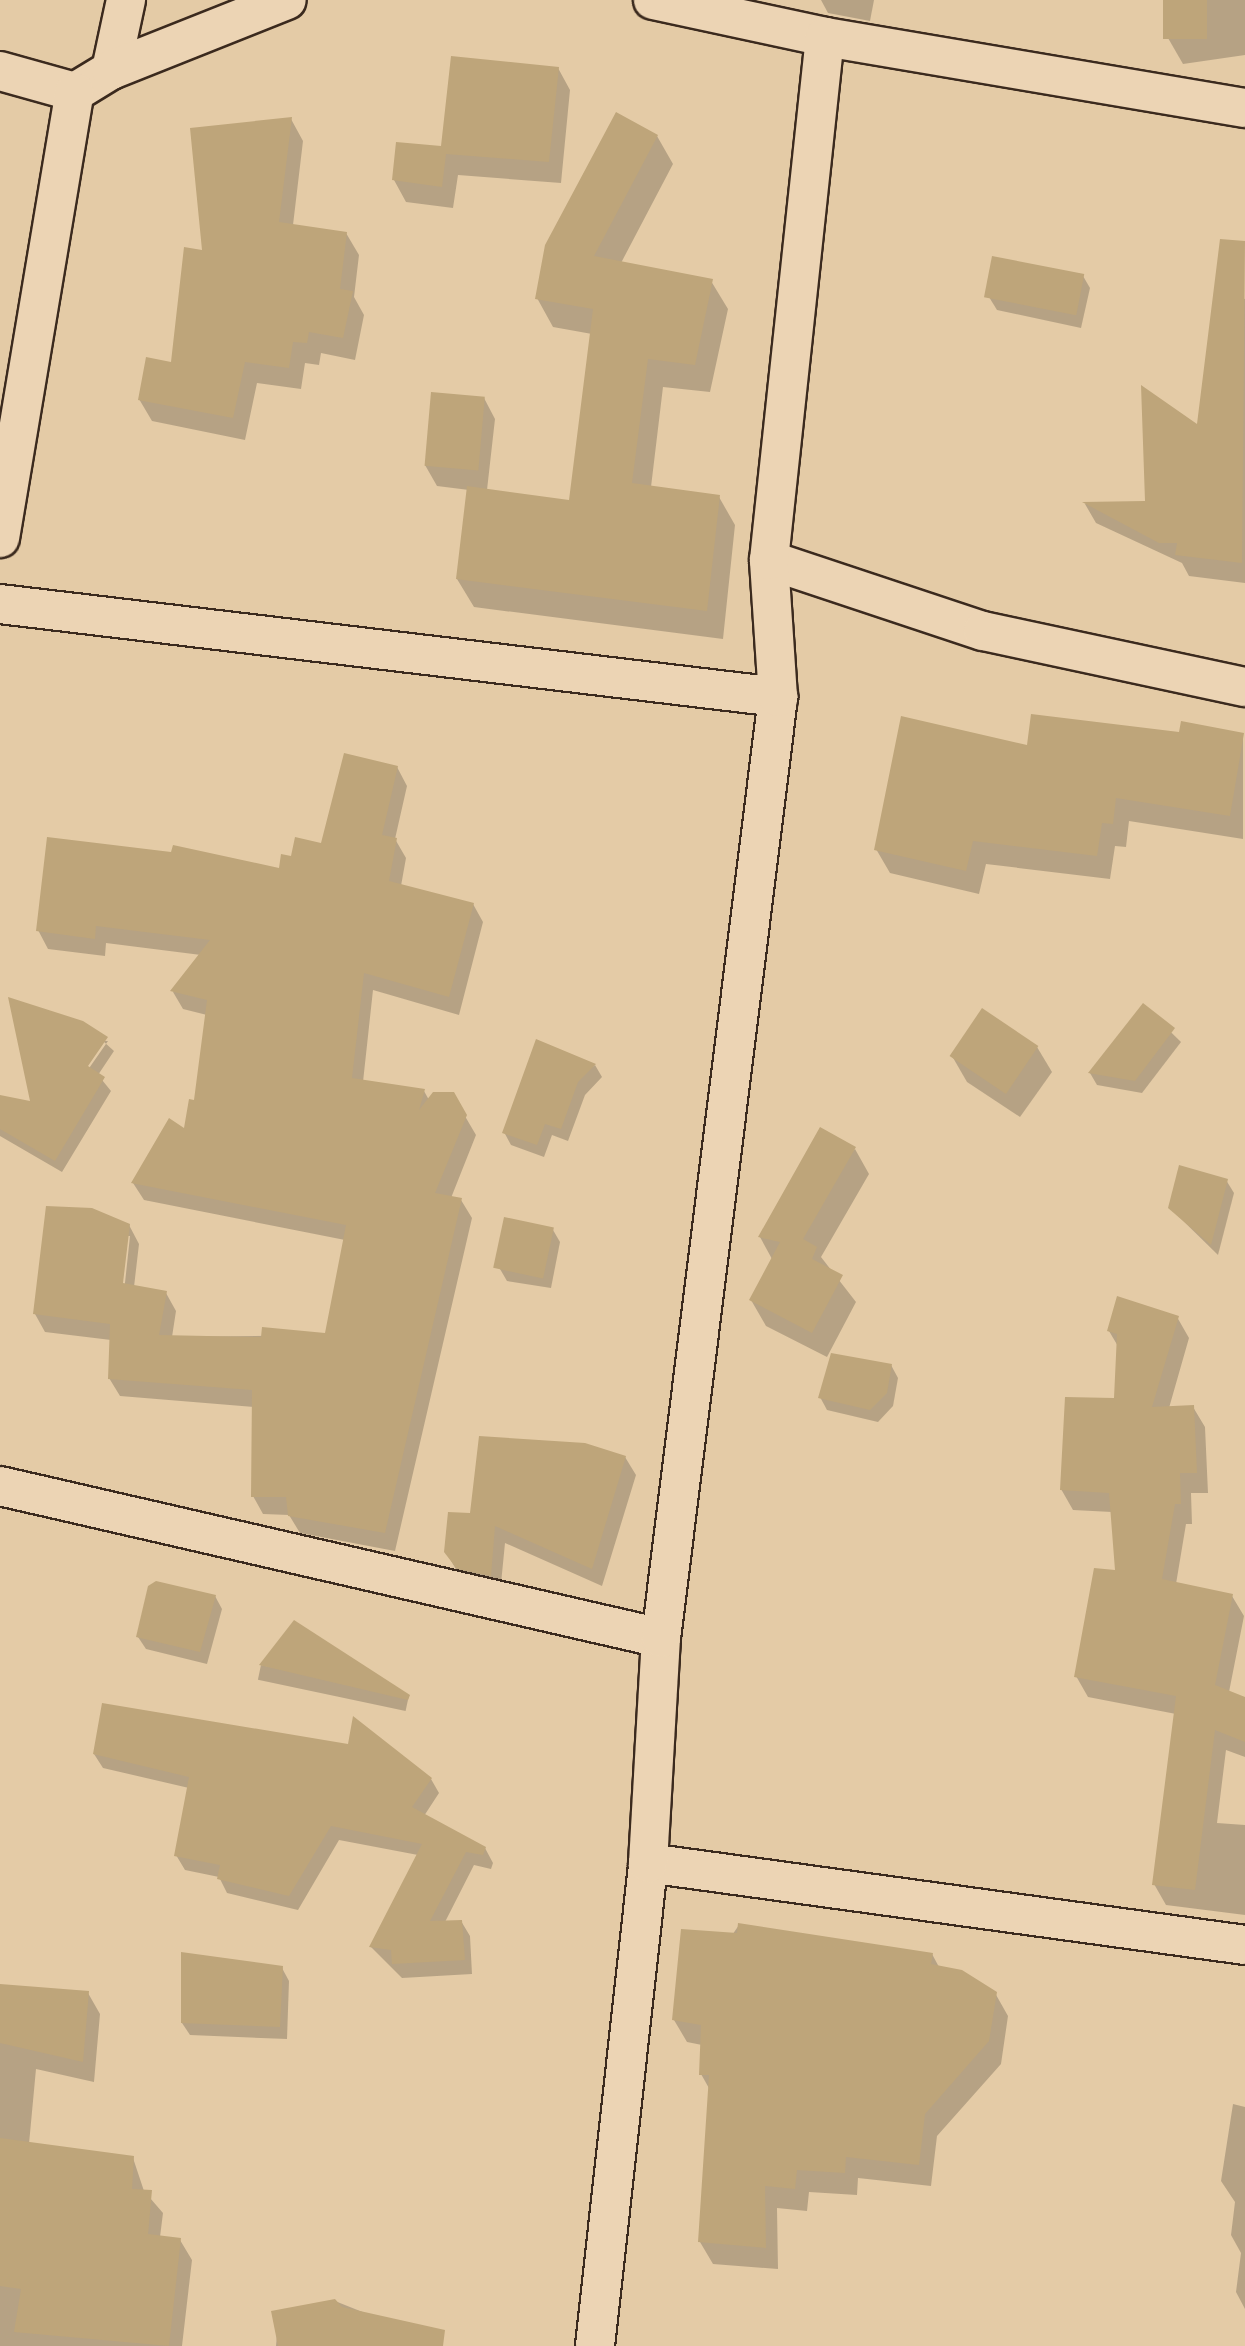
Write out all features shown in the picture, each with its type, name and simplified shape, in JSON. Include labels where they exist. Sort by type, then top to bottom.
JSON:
[{"type":"street","points":[[111,70],[126,0]]},
{"type":"street","points":[[0,71],[75,92],[111,70],[285,0]]},
{"type":"street","points":[[653,0],[825,37],[1245,108]]},
{"type":"street","points":[[595,2346],[648,1863],[661,1638],[778,697],[769,560],[825,37]]},
{"type":"street","points":[[0,538],[75,92]]},
{"type":"street","points":[[769,560],[983,631],[1245,687]]},
{"type":"street","points":[[0,604],[778,697]]},
{"type":"street","points":[[0,1486],[661,1638]]},
{"type":"street","points":[[648,1863],[1245,1945]]},
{"type":"building","points":[[1163,0],[1207,0],[1207,39],[1163,39]]},
{"type":"building","points":[[451,56],[559,67],[549,162],[446,154],[442,187],[392,180],[396,142],[441,146]]},
{"type":"building","points":[[616,112],[658,135],[594,256],[713,279],[695,365],[648,359],[632,483],[720,495],[707,611],[456,579],[467,486],[569,500],[593,309],[535,299],[545,245]]},
{"type":"building","points":[[292,117],[279,222],[347,232],[340,289],[353,291],[343,338],[309,332],[307,343],[293,342],[289,368],[245,362],[233,418],[138,400],[146,357],[171,362],[184,247],[202,250],[190,128]]},
{"type":"building","points":[[1220,239],[1245,241],[1242,563],[1175,555],[1177,543],[1159,543],[1082,502],[1145,501],[1141,385],[1197,424]]},
{"type":"building","points":[[992,256],[1084,274],[1076,315],[984,297]]},
{"type":"building","points":[[431,392],[485,397],[478,470],[425,466]]},
{"type":"building","points":[[1031,714],[1179,732],[1181,721],[1244,733],[1230,816],[1116,798],[1113,824],[1102,823],[1097,856],[973,841],[966,871],[874,850],[901,716],[1027,745]]},
{"type":"building","points":[[344,753],[398,766],[382,835],[397,838],[389,881],[474,903],[449,997],[364,973],[352,1078],[425,1089],[419,1110],[433,1092],[454,1092],[467,1115],[435,1193],[462,1198],[385,1533],[288,1516],[286,1497],[251,1497],[252,1390],[108,1379],[110,1324],[33,1314],[46,1206],[92,1208],[130,1224],[123,1283],[167,1291],[159,1335],[261,1337],[262,1327],[325,1333],[346,1225],[131,1183],[169,1118],[184,1128],[189,1099],[194,1100],[207,1000],[170,991],[210,940],[96,926],[95,939],[36,931],[47,837],[171,852],[173,845],[279,868],[281,854],[291,856],[295,837],[321,843]]},
{"type":"building","points":[[8,997],[83,1021],[108,1037],[88,1066],[105,1077],[55,1161],[0,1129],[0,1095],[30,1101]]},
{"type":"building","points":[[1143,1003],[1175,1028],[1135,1081],[1088,1073]]},
{"type":"building","points":[[982,1008],[1038,1046],[1006,1094],[950,1056]]},
{"type":"building","points":[[536,1039],[596,1064],[578,1082],[561,1129],[545,1124],[537,1145],[502,1133]]},
{"type":"building","points":[[820,1127],[856,1147],[803,1239],[817,1247],[812,1259],[843,1275],[812,1333],[749,1300],[780,1242],[758,1237]]},
{"type":"building","points":[[1179,1165],[1228,1179],[1211,1245],[1168,1208]]},
{"type":"building","points":[[504,1217],[554,1228],[543,1278],[493,1268]]},
{"type":"building","points":[[1117,1296],[1179,1316],[1152,1407],[1194,1405],[1197,1473],[1180,1473],[1181,1504],[1175,1504],[1162,1579],[1233,1594],[1215,1685],[1245,1697],[1245,1742],[1215,1730],[1195,1890],[1152,1885],[1176,1696],[1074,1677],[1094,1568],[1115,1570],[1109,1493],[1060,1490],[1065,1397],[1114,1398],[1117,1334],[1107,1331]]},
{"type":"building","points":[[831,1353],[892,1364],[887,1393],[870,1410],[818,1398]]},
{"type":"building","points":[[479,1436],[585,1443],[626,1456],[592,1569],[495,1526],[491,1576],[457,1569],[444,1552],[448,1512],[470,1513]]},
{"type":"building","points":[[156,1581],[216,1595],[200,1652],[136,1637],[148,1586]]},
{"type":"building","points":[[294,1620],[410,1695],[408,1700],[259,1665]]},
{"type":"building","points":[[102,1703],[348,1744],[353,1716],[432,1778],[412,1807],[486,1847],[483,1855],[466,1852],[430,1921],[462,1920],[465,1960],[392,1964],[391,1950],[369,1947],[422,1844],[331,1826],[289,1896],[217,1879],[220,1865],[174,1856],[189,1777],[93,1754]]},
{"type":"building","points":[[738,1923],[933,1953],[931,1964],[962,1970],[997,1992],[989,2041],[925,2114],[919,2165],[846,2157],[845,2173],[797,2170],[795,2189],[765,2186],[766,2248],[698,2242],[709,2075],[699,2075],[701,2025],[672,2020],[681,1929],[737,1933]]},
{"type":"building","points":[[181,1952],[283,1966],[280,2027],[181,2023]]},
{"type":"building","points":[[0,1984],[89,1991],[83,2062],[0,2043]]},
{"type":"building","points":[[0,2138],[134,2156],[132,2189],[152,2190],[148,2234],[181,2238],[169,2346],[14,2332],[21,2289],[0,2286]]},
{"type":"building","points":[[335,2299],[342,2307],[445,2330],[443,2346],[278,2346],[271,2311]]}]
